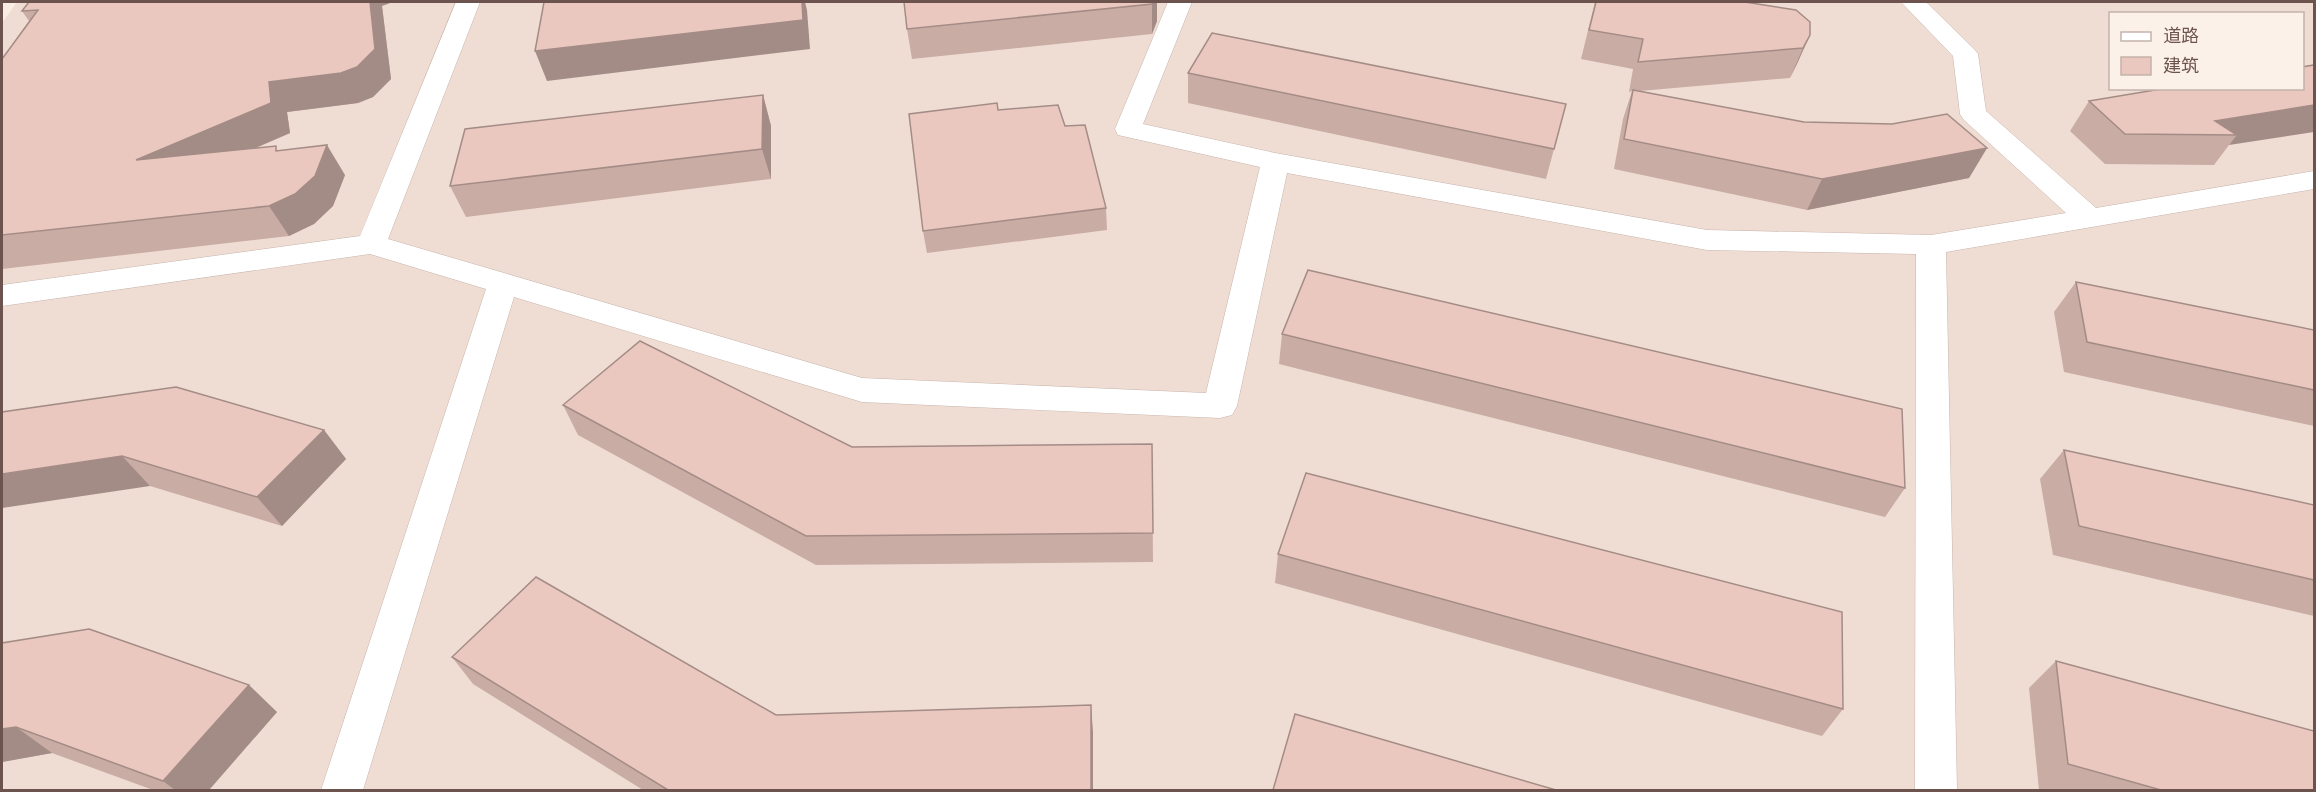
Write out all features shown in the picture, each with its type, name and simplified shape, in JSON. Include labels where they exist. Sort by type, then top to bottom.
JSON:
[{"type":"lane","points":[[371,244],[468,2]]},
{"type":"lane","points":[[1180,2],[1128,129],[1275,162],[1707,240],[1931,245],[2314,180]]},
{"type":"lane","points":[[1913,2],[1965,54],[1973,114],[2090,218]]},
{"type":"lane","points":[[2,295],[371,244],[862,390],[1220,406],[1275,162]]},
{"type":"lane","points":[[1931,245],[1936,790]]},
{"type":"lane","points":[[342,790],[503,283]]},
{"type":"shaded area","points":[[17,2],[2314,2],[2314,790],[2,790],[2,23]]},
{"type":"building","points":[[29,2],[370,2],[375,49],[357,67],[341,73],[269,82],[271,103],[136,160],[276,146],[276,151],[327,145],[315,176],[295,194],[269,206],[2,235],[2,59],[38,10],[22,11]]},
{"type":"building","points":[[544,2],[802,2],[803,20],[535,51]]},
{"type":"building","points":[[904,2],[1153,2],[1152,4],[907,29]]},
{"type":"building","points":[[1596,2],[1745,2],[1796,10],[1810,22],[1810,35],[1803,48],[1638,62],[1643,39],[1589,30]]},
{"type":"building","points":[[1212,33],[1566,104],[1554,149],[1188,73]]},
{"type":"building","points":[[2314,65],[2314,105],[2215,121],[2237,135],[2125,134],[2089,101],[2155,90],[2304,90],[2304,67]]},
{"type":"building","points":[[1633,90],[1804,122],[1892,124],[1947,114],[1987,148],[1822,179],[1624,139]]},
{"type":"building","points":[[763,95],[762,149],[450,186],[465,129]]},
{"type":"building","points":[[997,103],[998,110],[1058,105],[1065,126],[1085,125],[1106,208],[923,231],[909,114]]},
{"type":"building","points":[[1308,270],[1902,409],[1905,488],[1282,334]]},
{"type":"building","points":[[2076,282],[2314,330],[2314,390],[2087,342]]},
{"type":"building","points":[[640,341],[852,447],[1152,444],[1153,533],[806,536],[563,405]]},
{"type":"building","points":[[176,387],[324,430],[257,497],[122,456],[2,474],[2,412]]},
{"type":"building","points":[[2064,450],[2314,505],[2314,580],[2079,526]]},
{"type":"building","points":[[1306,473],[1842,612],[1843,709],[1278,554]]},
{"type":"building","points":[[536,577],[776,715],[1091,705],[1091,790],[668,790],[452,657]]},
{"type":"building","points":[[89,629],[249,685],[163,781],[16,727],[2,729],[2,643]]},
{"type":"building","points":[[2056,661],[2314,731],[2314,790],[2161,790],[2068,764]]},
{"type":"building","points":[[1295,714],[1556,790],[1273,790]]}]
